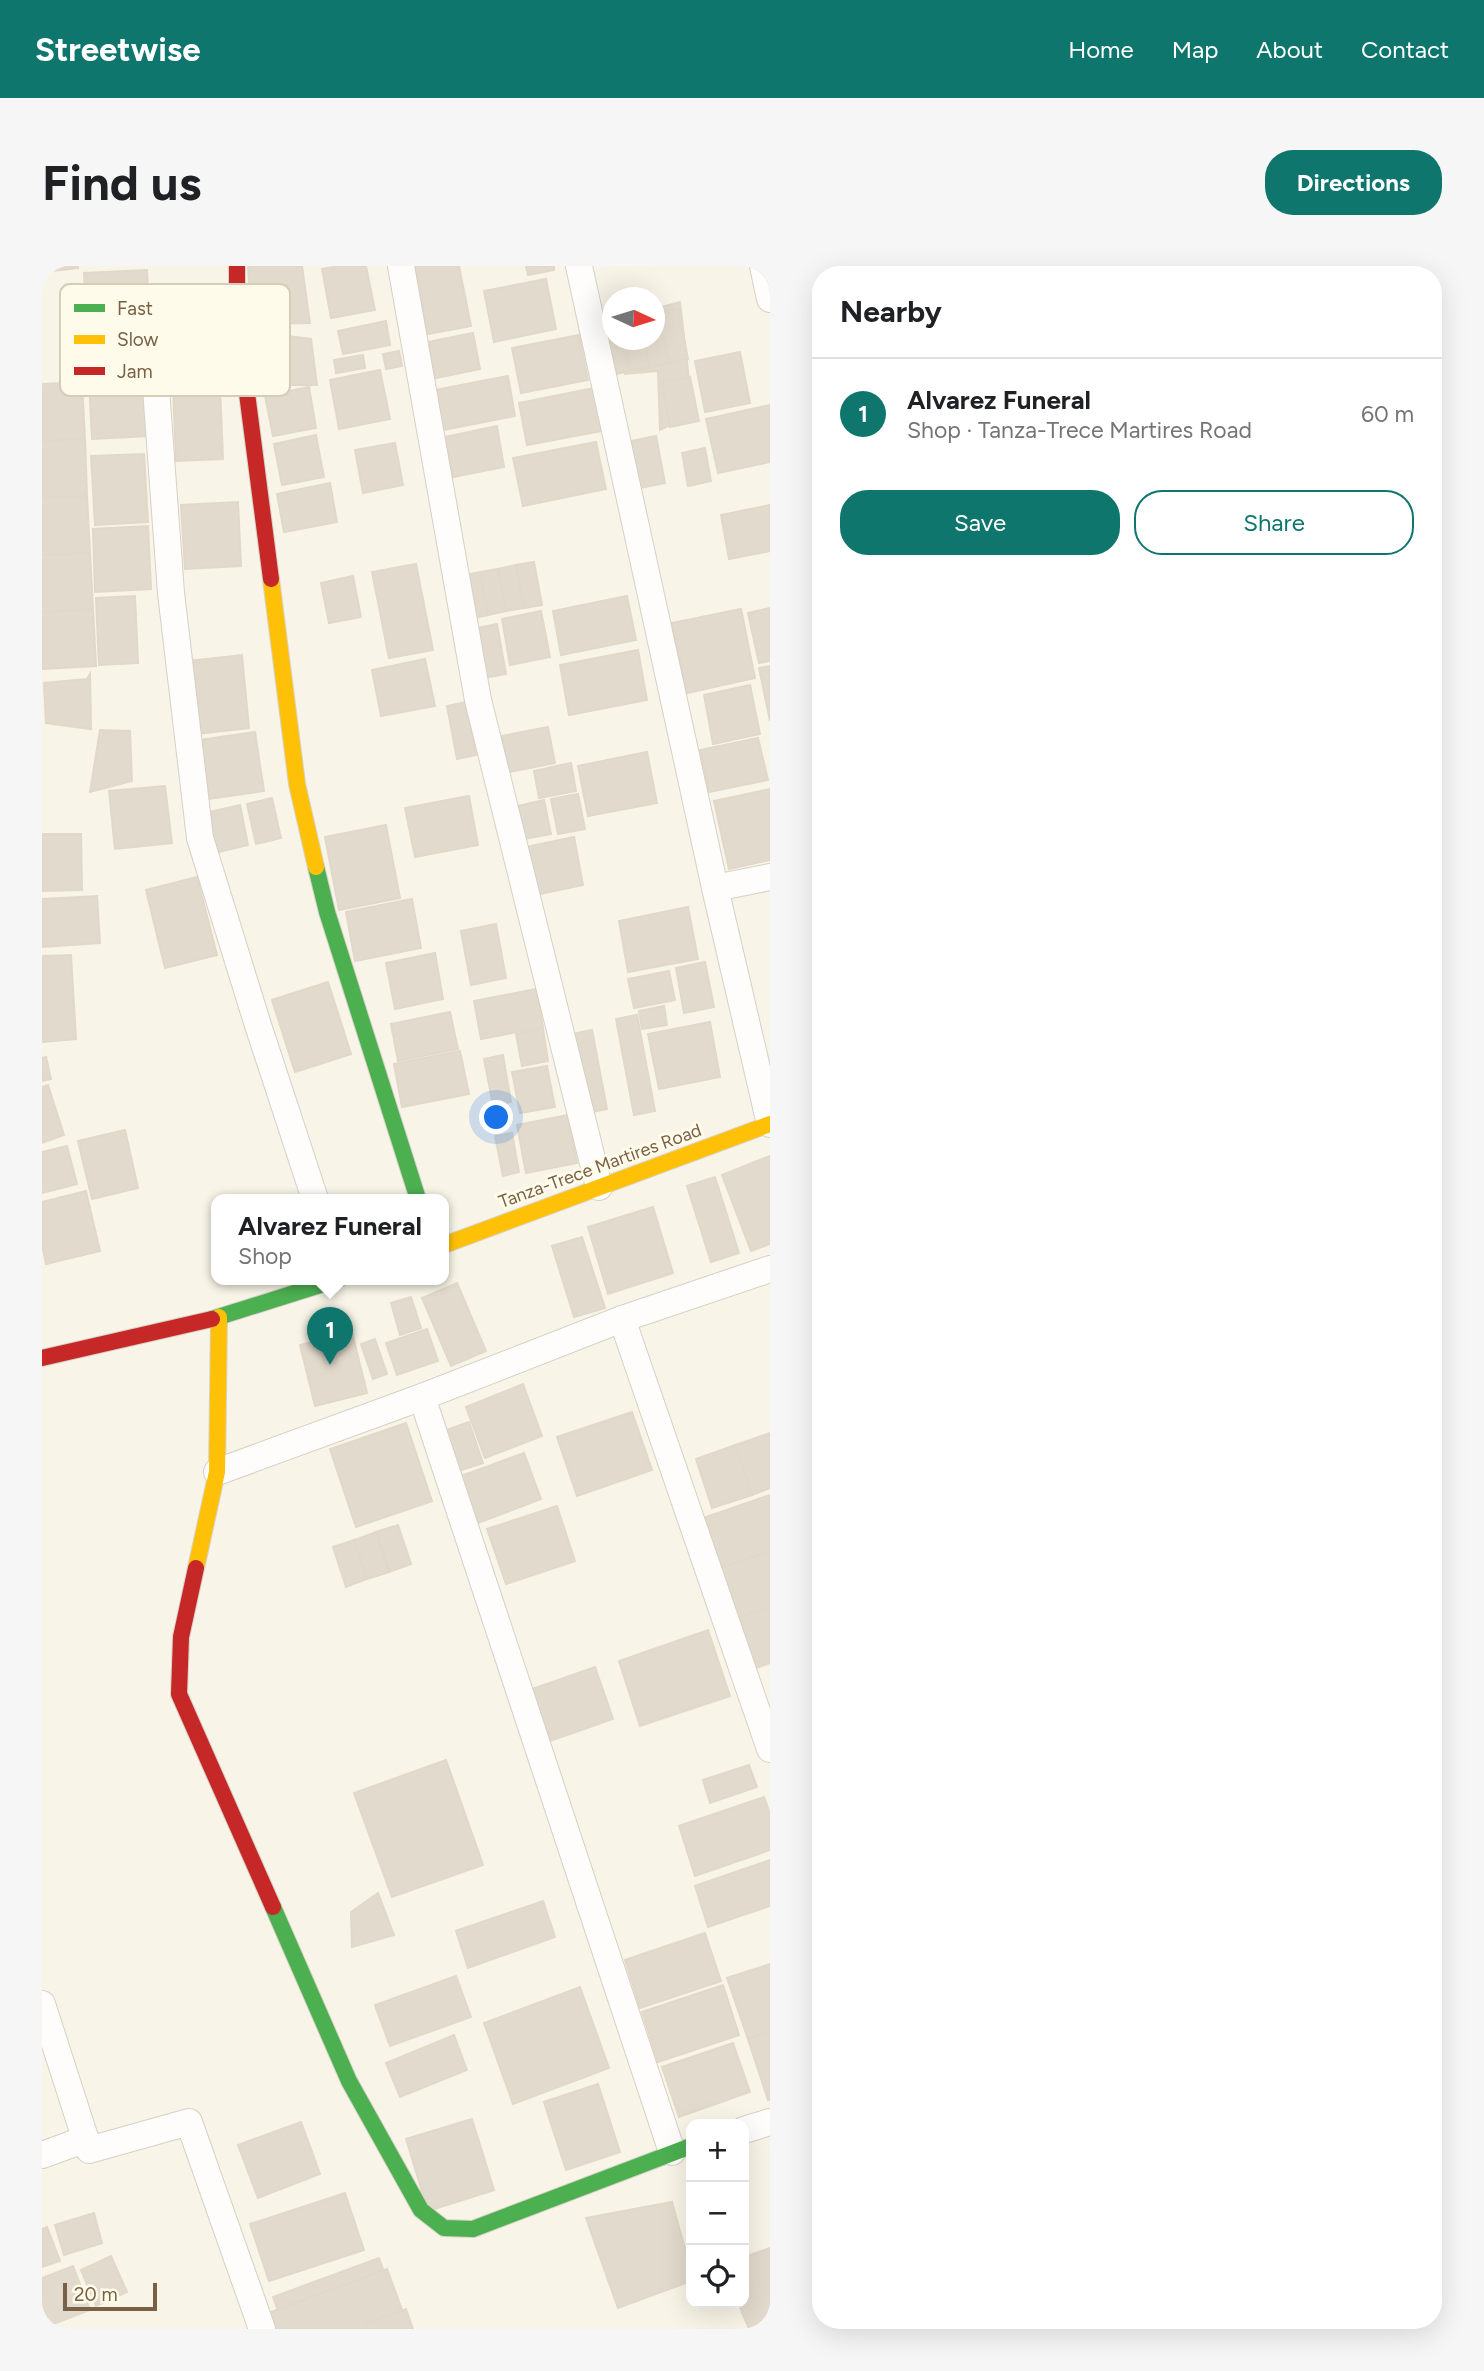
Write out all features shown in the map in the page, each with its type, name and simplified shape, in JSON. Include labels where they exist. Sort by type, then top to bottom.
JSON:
[{"type":"street","points":[[237,266],[237,284]]},
{"type":"street","points":[[401,266],[478,699],[599,1187]]},
{"type":"street","points":[[579,266],[715,888],[770,1124]]},
{"type":"street","points":[[763,266],[770,299]]},
{"type":"street","points":[[157,396],[171,593],[200,838],[313,1194]]},
{"type":"street","points":[[247,396],[297,784],[327,912],[416,1194]]},
{"type":"street","points":[[715,888],[770,877]]},
{"type":"street","name":"Tanza-Trece Martires Road","points":[[449,1243],[770,1124]]},
{"type":"street","points":[[217,1472],[422,1397],[622,1319],[770,1269]]},
{"type":"street","points":[[42,1358],[219,1317],[320,1285]]},
{"type":"street","points":[[219,1317],[217,1472],[181,1637],[178,1694],[349,2081],[421,2210],[444,2228],[473,2229],[681,2149],[422,1397]]},
{"type":"street","points":[[622,1319],[770,1749]]},
{"type":"street","points":[[42,2004],[89,2150],[188,2122],[262,2329]]},
{"type":"street","points":[[749,2128],[770,2122]]},
{"type":"street","points":[[42,2155],[86,2138]]},
{"type":"building","points":[[42,266],[78,266],[78,268],[42,272]]},
{"type":"building","points":[[248,266],[302,266],[310,323],[290,323],[290,284],[249,284]]},
{"type":"building","points":[[366,266],[375,310],[331,318],[322,269]]},
{"type":"building","points":[[415,266],[459,266],[471,326],[428,334]]},
{"type":"building","points":[[526,266],[554,266],[554,270],[528,275]]},
{"type":"building","points":[[147,270],[148,284],[84,284],[84,273]]},
{"type":"building","points":[[546,279],[556,329],[494,342],[484,291]]},
{"type":"building","points":[[680,302],[693,414],[660,430],[658,371],[625,374],[621,350],[665,350],[665,306]]},
{"type":"building","points":[[678,309],[688,359],[669,363],[665,345],[665,312]]},
{"type":"building","points":[[386,321],[390,345],[343,354],[338,331]]},
{"type":"building","points":[[473,333],[480,369],[431,379],[423,343]]},
{"type":"building","points":[[579,335],[588,380],[521,393],[512,348]]},
{"type":"building","points":[[290,336],[311,339],[317,385],[290,385]]},
{"type":"building","points":[[665,345],[669,363],[649,367],[646,350],[665,350]]},
{"type":"building","points":[[606,350],[626,350],[630,371],[611,375]]},
{"type":"building","points":[[626,350],[646,350],[649,367],[630,371]]},
{"type":"building","points":[[399,351],[402,366],[386,369],[383,354]]},
{"type":"building","points":[[740,352],[750,403],[705,412],[695,361]]},
{"type":"building","points":[[363,355],[365,368],[336,373],[334,360]]},
{"type":"building","points":[[380,370],[390,419],[339,429],[330,380]]},
{"type":"building","points":[[508,376],[515,416],[438,431],[430,391]]},
{"type":"building","points":[[690,377],[699,421],[670,427],[662,382]]},
{"type":"building","points":[[60,383],[60,396],[83,396],[85,439],[42,441],[42,384]]},
{"type":"building","points":[[309,387],[316,428],[273,436],[265,396],[290,396],[290,391]]},
{"type":"building","points":[[594,388],[602,431],[527,445],[519,403]]},
{"type":"building","points":[[90,396],[148,396],[150,436],[92,439]]},
{"type":"building","points":[[173,396],[220,396],[223,459],[176,461]]},
{"type":"building","points":[[770,405],[770,462],[718,473],[706,419]]},
{"type":"building","points":[[497,426],[504,467],[453,477],[445,437]]},
{"type":"building","points":[[316,435],[324,477],[282,485],[274,444]]},
{"type":"building","points":[[656,436],[665,483],[635,489],[626,442]]},
{"type":"building","points":[[85,439],[87,496],[42,498],[42,441]]},
{"type":"building","points":[[596,442],[606,489],[523,506],[513,458]]},
{"type":"building","points":[[395,443],[403,485],[363,493],[355,450]]},
{"type":"building","points":[[705,448],[711,481],[688,486],[682,453]]},
{"type":"building","points":[[144,454],[148,522],[95,525],[91,456]]},
{"type":"building","points":[[330,483],[337,522],[284,532],[277,494]]},
{"type":"building","points":[[87,496],[90,553],[42,555],[42,498]]},
{"type":"building","points":[[238,502],[241,566],[185,569],[181,505]]},
{"type":"building","points":[[770,505],[770,551],[729,559],[721,515]]},
{"type":"building","points":[[148,526],[151,589],[95,592],[93,529]]},
{"type":"building","points":[[90,553],[93,609],[42,612],[42,555]]},
{"type":"building","points":[[534,562],[542,605],[524,608],[516,565]]},
{"type":"building","points":[[416,564],[433,650],[389,658],[372,572]]},
{"type":"building","points":[[516,565],[524,608],[506,611],[498,569]]},
{"type":"building","points":[[498,569],[506,611],[488,615],[480,572]]},
{"type":"building","points":[[480,572],[488,615],[470,619],[462,576]]},
{"type":"building","points":[[353,576],[361,617],[329,623],[321,583]]},
{"type":"building","points":[[135,596],[138,663],[99,665],[96,598]]},
{"type":"building","points":[[627,596],[636,640],[561,655],[553,611]]},
{"type":"building","points":[[770,608],[770,661],[759,663],[748,613]]},
{"type":"building","points":[[93,609],[96,666],[42,669],[42,612]]},
{"type":"building","points":[[741,609],[755,678],[687,693],[672,623]]},
{"type":"building","points":[[541,611],[550,657],[510,665],[502,619]]},
{"type":"building","points":[[497,624],[506,674],[478,679],[468,630]]},
{"type":"building","points":[[638,650],[647,700],[569,715],[560,665]]},
{"type":"building","points":[[242,655],[249,728],[197,734],[189,661]]},
{"type":"building","points":[[425,659],[435,706],[381,716],[372,670]]},
{"type":"building","points":[[770,666],[770,721],[759,668]]},
{"type":"building","points":[[90,674],[91,729],[46,723],[44,683],[87,679]]},
{"type":"building","points":[[750,685],[760,734],[713,744],[704,695]]},
{"type":"building","points":[[466,702],[476,755],[457,759],[447,706]]},
{"type":"building","points":[[548,727],[555,763],[509,772],[502,736]]},
{"type":"building","points":[[100,730],[130,731],[132,781],[90,792]]},
{"type":"building","points":[[255,732],[264,791],[207,799],[199,740]]},
{"type":"building","points":[[758,738],[768,780],[709,792],[700,750]]},
{"type":"building","points":[[647,752],[657,803],[588,816],[578,766]]},
{"type":"building","points":[[571,763],[576,791],[539,798],[534,771]]},
{"type":"building","points":[[165,786],[172,843],[115,849],[109,791]]},
{"type":"building","points":[[770,789],[770,860],[729,869],[714,801]]},
{"type":"building","points":[[578,794],[585,829],[558,834],[551,799]]},
{"type":"building","points":[[469,796],[478,845],[415,857],[405,808]]},
{"type":"building","points":[[272,798],[281,838],[256,844],[247,804]]},
{"type":"building","points":[[544,800],[551,834],[524,839],[518,806]]},
{"type":"building","points":[[240,805],[248,845],[210,854],[201,814]]},
{"type":"building","points":[[386,825],[400,898],[339,910],[325,837]]},
{"type":"building","points":[[42,834],[81,834],[82,890],[42,891]]},
{"type":"building","points":[[574,837],[583,885],[535,895],[526,847]]},
{"type":"building","points":[[197,877],[217,955],[165,968],[146,890]]},
{"type":"building","points":[[97,896],[100,943],[42,947],[42,899]]},
{"type":"building","points":[[412,899],[421,948],[355,961],[346,912]]},
{"type":"building","points":[[688,907],[698,959],[628,972],[619,921]]},
{"type":"building","points":[[496,924],[506,978],[471,985],[461,931]]},
{"type":"building","points":[[435,953],[443,999],[395,1009],[386,963]]},
{"type":"building","points":[[71,955],[76,1039],[42,1042],[42,956]]},
{"type":"building","points":[[705,962],[714,1007],[684,1013],[676,968]]},
{"type":"building","points":[[669,971],[675,1000],[634,1008],[628,979]]},
{"type":"building","points":[[328,982],[351,1054],[295,1072],[272,1000]]},
{"type":"building","points":[[536,989],[543,1027],[481,1039],[474,1001]]},
{"type":"building","points":[[664,1006],[667,1025],[642,1029],[639,1011]]},
{"type":"building","points":[[450,1012],[458,1049],[398,1061],[391,1024]]},
{"type":"building","points":[[637,1015],[655,1111],[634,1115],[616,1019]]},
{"type":"building","points":[[710,1022],[720,1077],[659,1089],[648,1034]]},
{"type":"building","points":[[543,1029],[548,1061],[522,1066],[516,1034]]},
{"type":"building","points":[[592,1030],[607,1109],[587,1113],[572,1034]]},
{"type":"building","points":[[460,1051],[469,1094],[402,1107],[394,1064]]},
{"type":"building","points":[[503,1055],[511,1102],[493,1105],[484,1059]]},
{"type":"building","points":[[46,1057],[51,1079],[42,1081],[42,1058]]},
{"type":"building","points":[[547,1066],[555,1107],[520,1113],[512,1072]]},
{"type":"building","points":[[48,1085],[64,1135],[42,1143],[42,1087]]},
{"type":"building","points":[[568,1115],[577,1163],[526,1173],[517,1125]]},
{"type":"building","points":[[125,1130],[138,1188],[92,1199],[78,1141]]},
{"type":"building","points":[[512,1133],[519,1172],[503,1176],[495,1136]]},
{"type":"building","points":[[67,1146],[77,1184],[42,1193],[42,1152]]},
{"type":"building","points":[[770,1156],[770,1244],[751,1251],[722,1175]]},
{"type":"building","points":[[715,1177],[739,1253],[711,1262],[687,1186]]},
{"type":"building","points":[[86,1191],[100,1251],[46,1264],[42,1244],[42,1202]]},
{"type":"building","points":[[653,1207],[673,1273],[608,1294],[588,1227]]},
{"type":"building","points":[[582,1237],[605,1308],[574,1317],[552,1246]]},
{"type":"building","points":[[457,1283],[486,1351],[451,1366],[422,1298]]},
{"type":"building","points":[[411,1297],[421,1328],[400,1335],[391,1303]]},
{"type":"building","points":[[427,1329],[438,1361],[397,1375],[386,1343]]},
{"type":"building","points":[[352,1332],[367,1393],[315,1406],[300,1345]]},
{"type":"building","points":[[375,1339],[387,1374],[373,1379],[361,1344]]},
{"type":"building","points":[[523,1384],[542,1436],[485,1458],[466,1407]]},
{"type":"building","points":[[632,1412],[652,1470],[577,1496],[557,1437]]},
{"type":"building","points":[[469,1422],[483,1463],[455,1472],[440,1432]]},
{"type":"building","points":[[406,1423],[432,1501],[356,1527],[330,1449]]},
{"type":"building","points":[[770,1433],[770,1488],[752,1495],[735,1445]]},
{"type":"building","points":[[735,1445],[752,1495],[712,1508],[696,1459]]},
{"type":"building","points":[[524,1453],[541,1499],[478,1523],[461,1476]]},
{"type":"building","points":[[770,1495],[770,1551],[720,1568],[703,1518]]},
{"type":"building","points":[[557,1506],[575,1561],[506,1584],[487,1529]]},
{"type":"building","points":[[398,1525],[411,1564],[389,1572],[376,1532]]},
{"type":"building","points":[[376,1532],[389,1572],[367,1579],[354,1540]]},
{"type":"building","points":[[354,1540],[367,1579],[346,1587],[333,1547]]},
{"type":"building","points":[[770,1551],[770,1607],[736,1618],[720,1568]]},
{"type":"building","points":[[770,1607],[770,1663],[753,1669],[736,1618]]},
{"type":"building","points":[[708,1630],[730,1696],[640,1726],[619,1661]]},
{"type":"building","points":[[595,1667],[613,1719],[550,1741],[532,1689]]},
{"type":"building","points":[[446,1760],[483,1865],[392,1897],[354,1793]]},
{"type":"building","points":[[749,1765],[757,1787],[710,1803],[703,1780]]},
{"type":"building","points":[[764,1797],[770,1814],[770,1850],[695,1876],[679,1826]]},
{"type":"building","points":[[770,1860],[770,1906],[708,1927],[695,1886]]},
{"type":"building","points":[[378,1893],[394,1935],[352,1947],[351,1912]]},
{"type":"building","points":[[543,1901],[555,1937],[468,1968],[456,1931]]},
{"type":"building","points":[[705,1933],[721,1981],[640,2008],[625,1960]]},
{"type":"building","points":[[770,1964],[770,2031],[748,2039],[727,1978]]},
{"type":"building","points":[[456,1976],[471,2017],[390,2046],[375,2005]]},
{"type":"building","points":[[723,1985],[739,2035],[658,2062],[642,2012]]},
{"type":"building","points":[[580,1987],[609,2068],[513,2104],[484,2023]]},
{"type":"building","points":[[770,2031],[770,2100],[768,2100],[748,2039]]},
{"type":"building","points":[[454,2035],[467,2070],[400,2097],[386,2063]]},
{"type":"building","points":[[733,2043],[750,2092],[679,2117],[662,2067]]},
{"type":"building","points":[[598,2084],[620,2152],[566,2170],[544,2102]]},
{"type":"building","points":[[472,2119],[494,2190],[428,2211],[406,2139]]},
{"type":"building","points":[[301,2122],[320,2174],[258,2198],[238,2145]]},
{"type":"building","points":[[345,2193],[364,2250],[269,2281],[250,2224]]},
{"type":"building","points":[[672,2202],[686,2252],[686,2283],[618,2308],[586,2218]]},
{"type":"building","points":[[94,2213],[102,2243],[64,2255],[55,2225]]},
{"type":"building","points":[[47,2227],[60,2261],[42,2267],[42,2229]]},
{"type":"building","points":[[770,2248],[770,2329],[749,2329],[740,2308],[749,2308],[749,2255]]},
{"type":"building","points":[[111,2256],[127,2292],[96,2306],[81,2270]]},
{"type":"building","points":[[379,2258],[395,2304],[327,2329],[285,2329],[273,2297]]},
{"type":"building","points":[[73,2266],[90,2310],[48,2326],[42,2310],[42,2278]]},
{"type":"building","points":[[387,2269],[409,2329],[274,2329],[268,2313]]},
{"type":"building","points":[[406,2309],[413,2329],[366,2329],[364,2324]]},
{"type":"traffic: fast","points":[[316,867],[327,912],[416,1194]]},
{"type":"traffic: fast","points":[[212,1319],[320,1285]]},
{"type":"traffic: fast","points":[[273,1907],[349,2081],[421,2210],[444,2228],[473,2229],[686,2148]]},
{"type":"traffic: slow","points":[[271,579],[297,784],[316,867]]},
{"type":"traffic: slow","points":[[449,1243],[770,1124]]},
{"type":"traffic: slow","points":[[196,1568],[217,1472],[219,1317]]},
{"type":"traffic: jam","points":[[237,266],[237,284]]},
{"type":"traffic: jam","points":[[247,396],[271,579]]},
{"type":"traffic: jam","points":[[42,1358],[212,1319]]},
{"type":"traffic: jam","points":[[196,1568],[181,1637],[179,1694],[273,1907]]},
{"type":"place","name":"Alvarez Funeral","points":[[330,1365]]}]
